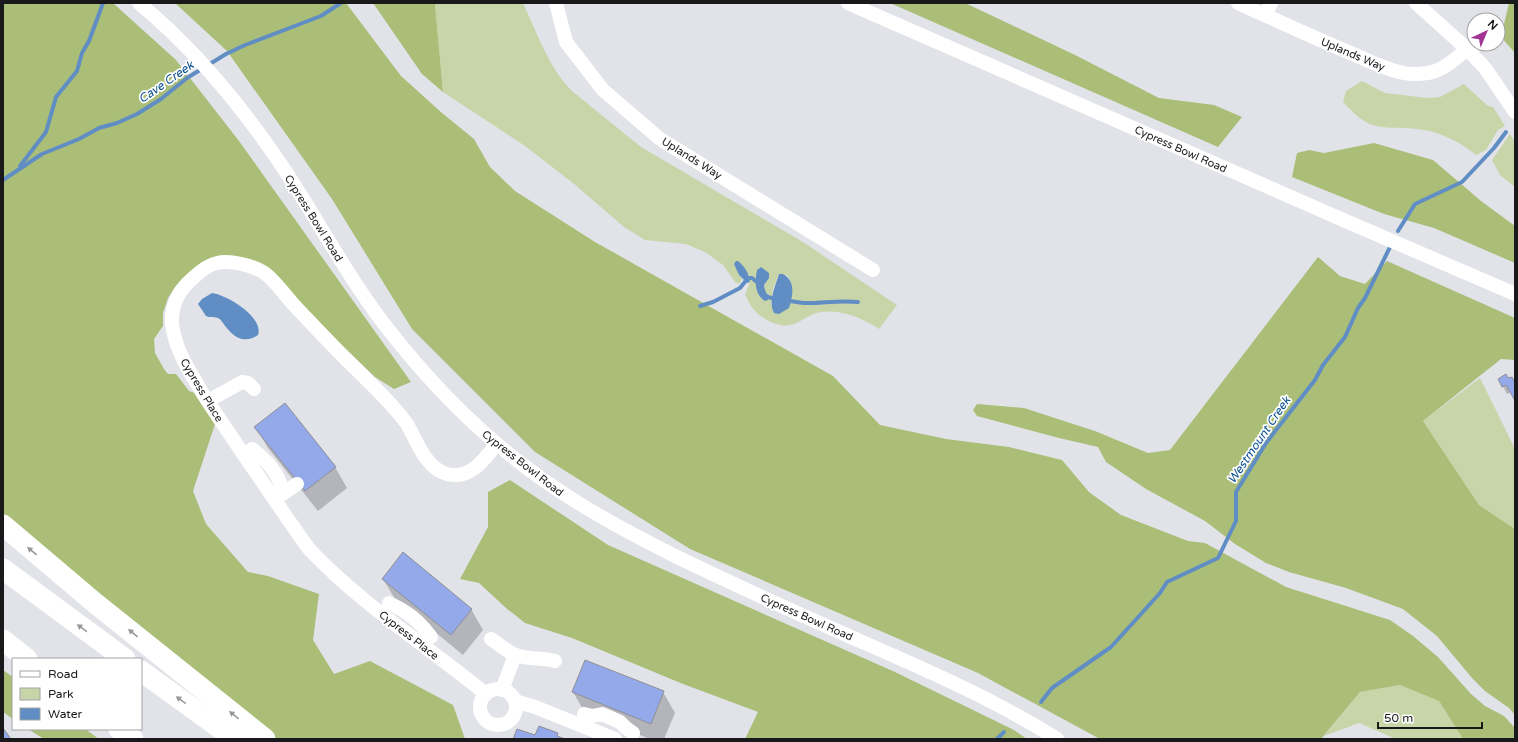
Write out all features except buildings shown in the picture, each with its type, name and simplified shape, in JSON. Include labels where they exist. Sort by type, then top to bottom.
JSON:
[{"type":"highway","points":[[3,526],[90,599],[265,739]]},
{"type":"highway","points":[[3,569],[124,658]]},
{"type":"highway","points":[[3,640],[26,658]]},
{"type":"highway","points":[[142,672],[235,739]]},
{"type":"highway","points":[[120,730],[133,739]]},
{"type":"street","name":"Cypress Bowl Road","points":[[139,3],[177,36],[205,65],[230,95],[282,166],[357,286],[387,328],[417,364],[463,414],[531,472],[566,496],[644,540],[782,606],[954,682],[1018,715],[1058,739]]},
{"type":"street","name":"Uplands Way","points":[[556,3],[566,42],[603,90],[660,139],[873,270]]},
{"type":"street","name":"Cypress Bowl Road","points":[[848,3],[1340,219],[1515,294]]},
{"type":"street","name":"Uplands Way","points":[[1238,3],[1268,9],[1344,50],[1386,68],[1403,73],[1429,73],[1438,70],[1449,64],[1466,51]]},
{"type":"street","points":[[1416,3],[1466,49]]},
{"type":"street","points":[[1469,52],[1485,68],[1515,112]]},
{"type":"street","name":"Cypress Place","points":[[486,694],[432,637],[389,603],[324,565],[309,549],[253,449],[208,401],[185,364],[179,350],[172,323],[175,301],[182,288],[199,272],[213,264],[230,263],[246,266],[263,272],[328,341],[392,405],[406,423],[427,458],[440,472],[456,476],[467,474],[475,469],[497,444]]},
{"type":"street","points":[[208,401],[242,382],[248,383],[254,389]]},
{"type":"street","points":[[280,496],[297,484]]},
{"type":"street","points":[[492,639],[515,655],[555,661]]},
{"type":"street","points":[[502,690],[515,655]]},
{"type":"street","points":[[493,690],[502,690],[508,692],[515,701],[515,712],[513,717],[505,724],[494,725],[485,720],[480,711],[481,700],[486,694],[493,690]]},
{"type":"street","points":[[515,701],[592,716],[602,714],[620,722],[633,732]]},
{"type":"street","points":[[584,714],[614,739]]},
{"type":"green space","points":[[3,3],[113,3],[176,60],[239,141],[411,382],[394,389],[375,377],[324,328],[244,261],[186,275],[175,287],[168,298],[163,313],[163,326],[154,339],[155,353],[164,369],[168,374],[176,374],[189,391],[198,394],[215,424],[193,491],[206,524],[248,572],[268,576],[319,594],[313,640],[334,674],[370,661],[453,705],[465,739],[275,739],[97,598],[3,514]]},
{"type":"green space","points":[[175,3],[346,3],[401,76],[442,113],[474,139],[490,167],[515,191],[595,242],[833,376],[880,425],[946,439],[1009,447],[1062,460],[1089,492],[1121,515],[1188,541],[1205,543],[1286,587],[1390,620],[1413,636],[1438,657],[1471,694],[1485,706],[1504,716],[1515,728],[1515,739],[1463,739],[1439,701],[1400,685],[1360,692],[1321,739],[1100,739],[978,673],[690,549],[535,452],[412,329],[332,199],[227,51]]},
{"type":"green space","points":[[373,3],[435,4],[443,92],[422,74]]},
{"type":"green space","points":[[425,3],[523,3],[544,50],[564,82],[572,91],[641,147],[803,242],[897,305],[879,329],[852,315],[829,311],[817,313],[786,326],[776,324],[762,317],[755,311],[745,295],[750,282],[750,275],[739,275],[742,279],[739,284],[735,282],[723,265],[705,252],[686,244],[645,240],[624,227],[573,183],[525,146],[443,92],[435,4]],"holes":[[[779,274],[788,276],[791,282],[771,305],[773,289]]]},
{"type":"green space","points":[[890,3],[965,3],[1075,55],[1159,98],[1214,105],[1242,117],[1218,147]]},
{"type":"green space","points":[[1509,3],[1515,3],[1515,53],[1506,43],[1506,16]]},
{"type":"green space","points":[[1362,81],[1385,93],[1428,98],[1440,97],[1464,84],[1488,106],[1493,107],[1505,126],[1498,130],[1486,150],[1476,155],[1456,142],[1426,130],[1371,125],[1360,118],[1343,102],[1346,91]]},
{"type":"green space","points":[[1510,134],[1515,142],[1515,187],[1500,175],[1492,160]]},
{"type":"green space","points":[[1374,143],[1433,160],[1481,201],[1515,226],[1515,263],[1434,228],[1384,214],[1292,177],[1297,153],[1309,150],[1324,153]]},
{"type":"green space","points":[[1318,257],[1340,276],[1365,284],[1387,261],[1515,318],[1515,360],[1501,359],[1423,421],[1479,505],[1515,529],[1515,715],[1509,708],[1485,691],[1472,678],[1437,636],[1403,609],[1346,588],[1289,572],[1266,563],[1235,544],[1205,521],[1146,489],[1106,462],[1098,447],[977,416],[973,410],[977,404],[1024,408],[1095,431],[1148,453],[1170,450]]},
{"type":"green space","points":[[1480,378],[1515,449],[1515,529],[1479,505],[1423,421]]},
{"type":"green space","points":[[510,480],[608,545],[895,672],[1014,730],[1027,739],[745,739],[758,712],[683,684],[572,638],[525,623],[479,583],[460,579],[488,527],[488,492]]},
{"type":"green space","points":[[3,670],[12,676],[12,718],[3,712]]},
{"type":"green space","points":[[1400,685],[1439,701],[1463,739],[1396,739],[1359,723],[1324,736],[1360,692]]},
{"type":"green space","points":[[30,730],[86,730],[99,739],[44,739]]},
{"type":"water","points":[[738,261],[745,268],[750,282],[747,283],[739,275],[734,264]]},
{"type":"water","points":[[761,267],[769,273],[769,278],[764,285],[768,300],[765,301],[759,295],[756,287],[757,270]]},
{"type":"water","points":[[779,274],[783,274],[790,281],[792,285],[792,299],[789,308],[779,314],[774,313],[772,308],[772,299]]},
{"type":"water","points":[[212,293],[235,302],[250,314],[258,328],[258,335],[249,339],[236,337],[219,319],[216,317],[206,316],[198,304],[202,299]]},
{"type":"waterway","points":[[20,166],[46,132],[56,97],[77,71],[82,53],[89,41],[103,3]]},
{"type":"waterway","name":"Cave Creek","points":[[3,180],[42,154],[79,139],[99,128],[117,123],[137,114],[161,99],[187,78],[226,54],[245,45],[321,16],[341,3]]},
{"type":"waterway","name":"Westmount Creek","points":[[1398,231],[1415,204],[1462,182],[1494,148],[1506,132]]},
{"type":"waterway","name":"Westmount Creek","points":[[1041,702],[1052,688],[1111,647],[1160,593],[1167,582],[1218,558],[1236,521],[1236,492],[1266,443],[1315,380],[1323,365],[1345,337],[1358,308],[1365,298],[1392,243]]},
{"type":"waterway","points":[[700,306],[713,302],[740,288],[748,278],[752,278],[758,283]]},
{"type":"waterway","points":[[764,294],[778,300]]},
{"type":"waterway","points":[[787,301],[806,303],[845,301],[858,302]]},
{"type":"waterway","name":"Westmount Creek","points":[[997,739],[1004,732]]}]
